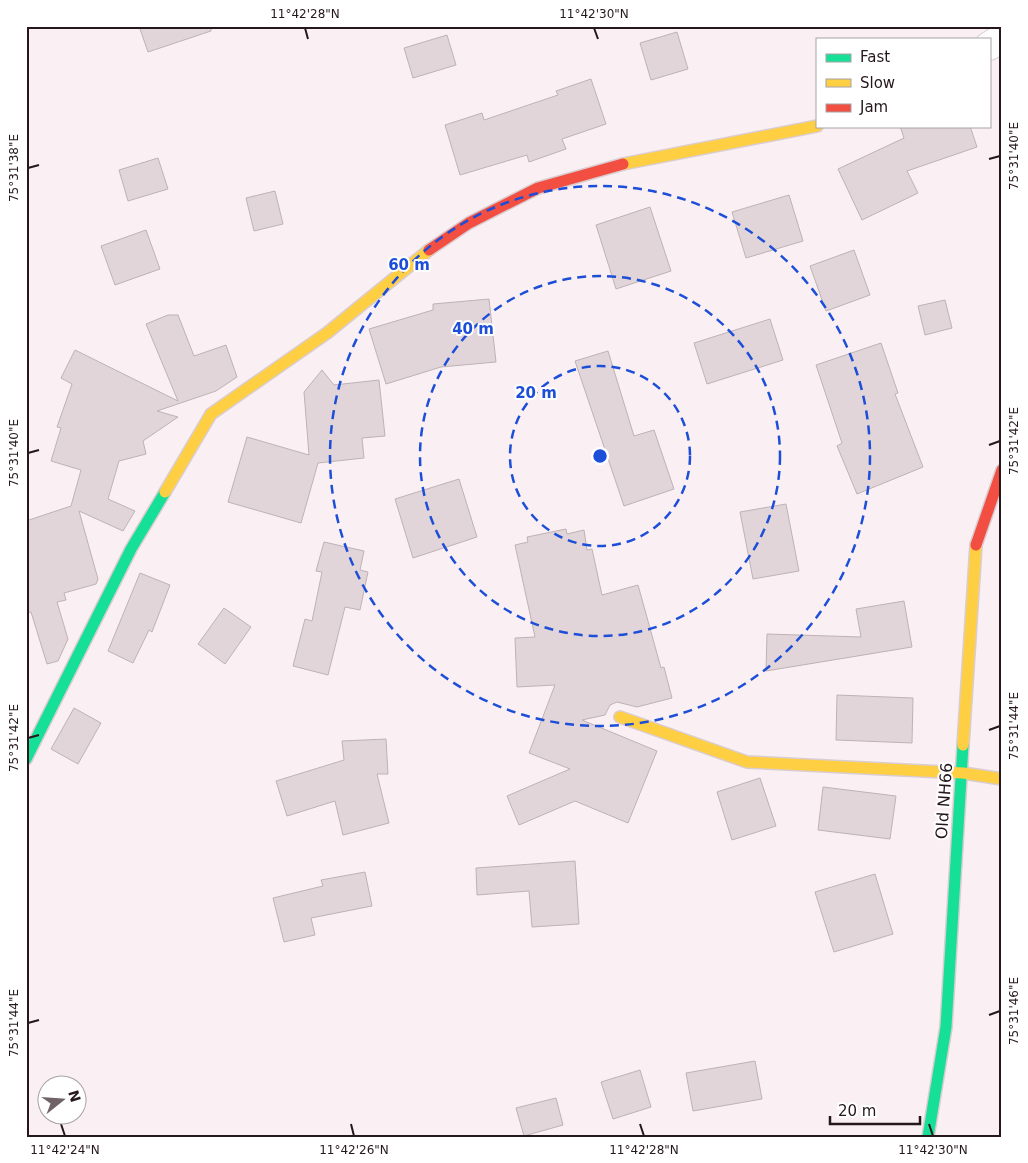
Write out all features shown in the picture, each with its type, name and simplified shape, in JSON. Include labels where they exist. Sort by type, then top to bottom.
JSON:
[{"type":"street","points":[[990,45],[1002,38]]},
{"type":"street","points":[[26,760],[131,549],[211,414],[327,332],[435,245],[469,223],[538,188],[636,160],[816,126]]},
{"type":"street","name":"Old NH66","points":[[928,1137],[946,1027],[963,773],[975,548],[1002,470]]},
{"type":"street","points":[[620,717],[748,762],[963,773],[1002,779]]},
{"type":"building","points":[[139,26],[211,26],[211,31],[148,52]]},
{"type":"building","points":[[677,32],[688,69],[651,80],[640,43]]},
{"type":"building","points":[[447,35],[456,65],[413,78],[404,48]]},
{"type":"building","points":[[591,79],[606,124],[562,139],[566,149],[529,162],[527,155],[460,175],[445,125],[482,113],[484,120],[558,95],[556,91]]},
{"type":"building","points":[[901,128],[971,128],[977,147],[907,171],[918,193],[862,220],[838,169],[904,138]]},
{"type":"building","points":[[158,158],[168,189],[128,201],[119,170]]},
{"type":"building","points":[[275,191],[283,224],[254,231],[246,198]]},
{"type":"building","points":[[789,195],[803,241],[746,258],[732,212]]},
{"type":"building","points":[[650,207],[671,271],[616,289],[596,225]]},
{"type":"building","points":[[146,230],[160,269],[115,285],[101,246]]},
{"type":"building","points":[[854,250],[870,295],[826,311],[810,266]]},
{"type":"building","points":[[489,299],[496,362],[441,367],[386,384],[369,329],[433,310],[433,304]]},
{"type":"building","points":[[945,300],[952,328],[925,335],[918,306]]},
{"type":"building","points":[[168,315],[178,315],[194,356],[226,345],[237,377],[216,391],[157,411],[178,417],[143,441],[146,454],[119,461],[108,499],[135,511],[123,531],[79,511],[98,579],[96,584],[64,593],[66,600],[57,602],[68,639],[58,661],[47,664],[31,612],[26,613],[26,521],[71,506],[81,470],[51,461],[61,428],[57,427],[72,384],[61,378],[75,350],[178,401],[146,324]]},
{"type":"building","points":[[770,319],[783,360],[707,384],[694,343]]},
{"type":"building","points":[[881,343],[898,393],[895,394],[923,467],[857,494],[837,446],[842,443],[816,365]]},
{"type":"building","points":[[608,351],[634,436],[654,430],[674,489],[624,506],[575,361]]},
{"type":"building","points":[[322,370],[334,385],[379,380],[385,436],[362,438],[364,458],[318,463],[301,523],[228,502],[247,437],[309,455],[304,392]]},
{"type":"building","points":[[459,479],[477,537],[413,558],[395,499]]},
{"type":"building","points":[[786,504],[799,571],[753,579],[740,512]]},
{"type":"building","points":[[566,529],[567,534],[584,530],[587,550],[592,549],[602,595],[638,585],[661,668],[664,667],[672,698],[637,707],[617,702],[610,705],[605,715],[582,720],[657,751],[628,823],[575,801],[519,825],[507,796],[570,769],[529,753],[555,685],[517,687],[515,638],[535,637],[515,545],[528,542],[527,537]]},
{"type":"building","points":[[324,542],[364,551],[360,570],[368,572],[360,610],[345,607],[328,675],[293,666],[305,619],[312,621],[322,572],[316,571]]},
{"type":"building","points":[[140,573],[170,585],[152,632],[149,630],[133,663],[108,651]]},
{"type":"building","points":[[904,601],[912,647],[766,671],[767,634],[861,637],[856,609]]},
{"type":"building","points":[[224,608],[251,627],[225,664],[198,644]]},
{"type":"building","points":[[837,695],[913,698],[912,743],[836,740]]},
{"type":"building","points":[[74,708],[101,723],[78,764],[51,749]]},
{"type":"building","points":[[386,739],[388,774],[377,774],[389,823],[343,835],[335,801],[287,816],[276,781],[344,760],[342,741]]},
{"type":"building","points":[[760,778],[776,826],[732,840],[717,792]]},
{"type":"building","points":[[823,787],[896,796],[890,839],[818,830]]},
{"type":"building","points":[[575,861],[579,924],[532,927],[529,891],[477,895],[476,868]]},
{"type":"building","points":[[365,872],[372,906],[311,918],[315,935],[284,942],[273,898],[323,886],[321,880]]},
{"type":"building","points":[[875,874],[893,934],[834,952],[815,892]]},
{"type":"building","points":[[755,1061],[762,1099],[693,1111],[686,1073]]},
{"type":"building","points":[[640,1070],[651,1107],[613,1119],[601,1082]]},
{"type":"building","points":[[556,1098],[563,1125],[524,1136],[516,1108]]},
{"type":"traffic: fast","points":[[26,759],[131,549],[165,492]]},
{"type":"traffic: fast","points":[[928,1137],[946,1027],[963,745]]},
{"type":"traffic: slow","points":[[623,164],[816,126]]},
{"type":"traffic: slow","points":[[165,492],[211,414],[327,333],[429,250]]},
{"type":"traffic: slow","points":[[963,745],[976,545]]},
{"type":"traffic: slow","points":[[620,717],[747,762],[963,773],[1002,779]]},
{"type":"traffic: jam","points":[[429,250],[469,223],[538,188],[623,164]]},
{"type":"traffic: jam","points":[[976,545],[1002,470]]}]
